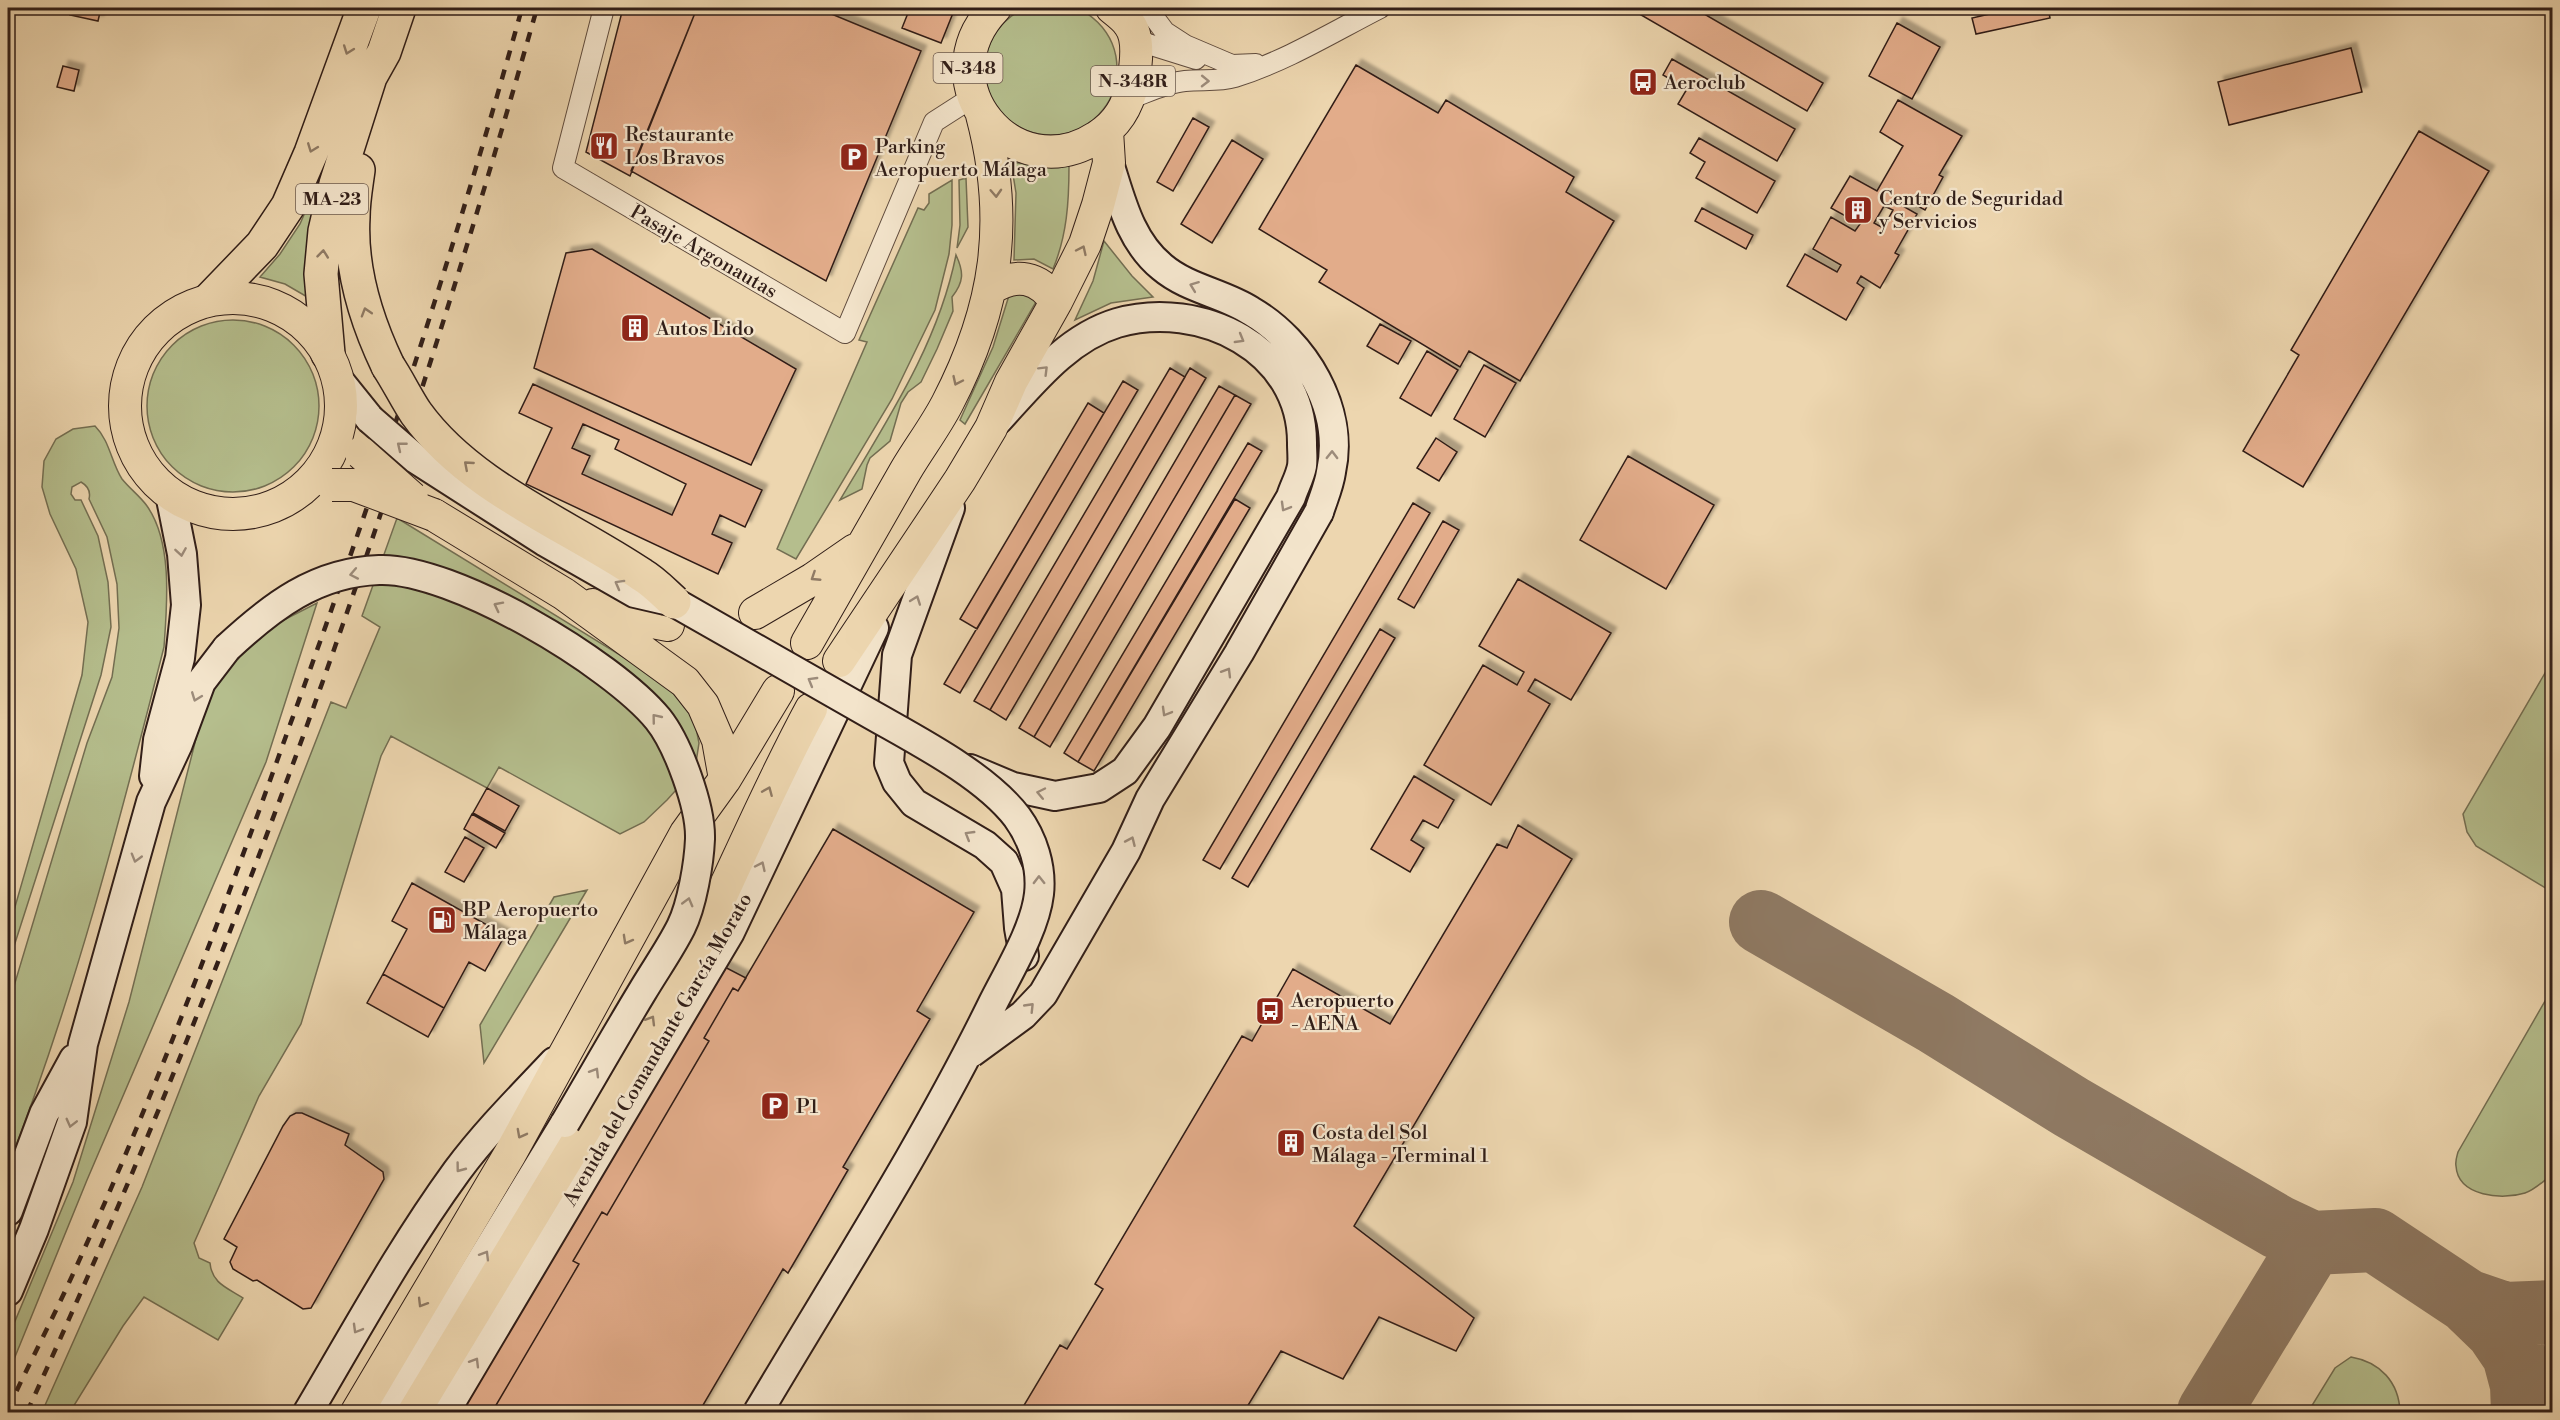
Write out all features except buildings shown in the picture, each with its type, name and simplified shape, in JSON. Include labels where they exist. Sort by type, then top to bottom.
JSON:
[{"type":"highway","name":"MA-23","points":[[210,299],[262,245],[288,206],[314,144],[364,8]]},
{"type":"highway","name":"MA-23","points":[[332,366],[321,274],[325,231],[336,184],[370,77],[384,52],[399,8]]},
{"type":"highway","points":[[384,52],[381,80],[359,164],[352,218],[356,268],[364,306],[372,332],[388,366],[417,414],[447,446],[482,477],[519,502],[644,576],[671,613]]},
{"type":"main road","name":"N-348","points":[[978,106],[968,77],[968,56],[974,36],[986,12]]},
{"type":"main road","name":"N-348R","points":[[978,106],[1004,137],[1032,150],[1057,152],[1077,148],[1107,131],[1119,118],[1129,99],[1135,67],[1131,17]]},
{"type":"main road","points":[[807,643],[946,405],[972,350],[990,289],[997,242],[997,193],[993,156],[978,106]]},
{"type":"main road","name":"Avenida del Comandante García Morato","points":[[839,661],[960,480],[991,428],[1011,382],[1056,302],[1085,244],[1098,205],[1109,163],[1107,131]]},
{"type":"main road","points":[[990,289],[1003,281],[1023,278],[1036,282],[1049,291],[1056,302]]},
{"type":"main road","points":[[320,484],[338,430],[341,404],[332,366],[306,326],[278,307],[245,298],[210,299],[178,312],[152,334],[133,363],[125,396],[128,434],[144,468],[170,494],[197,508],[226,514],[256,512],[320,484],[354,485],[434,515]]},
{"type":"main road","points":[[338,430],[361,453],[434,515],[564,594],[686,682],[703,705],[718,740],[725,779]]},
{"type":"main road","points":[[755,613],[813,579],[863,544]]},
{"type":"main road","points":[[564,594],[637,619],[671,613]]},
{"type":"main road","points":[[357,1413],[510,1154],[686,834],[725,779],[778,691]]},
{"type":"main road","name":"Avenida del Comandante García Morato","points":[[414,1413],[705,930],[775,777],[811,709]]},
{"type":"street","name":"Pasaje Argonautas","points":[[604,8],[562,168],[845,333],[934,122],[978,106]]},
{"type":"street","points":[[1129,99],[1170,83],[1223,80],[1268,64],[1380,8]]},
{"type":"street","points":[[1131,17],[1186,57],[1232,64],[1268,64]]},
{"type":"street","points":[[1131,17],[1165,32],[1185,45],[1232,64]]},
{"type":"street","points":[[967,1056],[1023,1014],[1043,994],[1126,851],[1150,798],[1239,653],[1319,512],[1332,471],[1333,432],[1325,396],[1307,362],[1281,332],[1251,310],[1180,280],[1160,266],[1140,243],[1126,215],[1109,163]]},
{"type":"street","points":[[332,366],[370,419],[416,459],[544,541],[671,613],[954,762],[1012,787],[1055,796],[1099,788],[1125,771],[1157,728],[1291,497],[1302,466],[1302,433],[1298,407],[1283,378],[1264,356],[1246,342],[1220,327],[1186,318],[1144,318],[1116,323],[1086,336],[1047,366],[991,428]]},
{"type":"street","points":[[773,1413],[824,1326],[1024,957],[1018,928],[1016,889],[1004,862],[985,845],[914,802],[897,782],[889,763],[897,655],[960,480]]},
{"type":"street","points":[[152,802],[158,740],[180,658],[186,605],[182,554],[170,494]]},
{"type":"street","name":"Avenida del Comandante García Morato","points":[[445,1413],[730,932],[914,547]]},
{"type":"street","points":[[8,1291],[34,1229],[72,1122],[82,1044],[152,802],[178,744],[201,682],[227,648],[264,614],[315,583],[379,570],[412,572],[462,588],[568,647],[630,689],[659,721],[681,761],[691,789],[700,837],[695,876],[682,925],[389,1413]]},
{"type":"street","points":[[758,1413],[967,1056],[1033,919],[1039,894],[1039,867],[1031,840],[1017,817],[1001,800],[954,762]]},
{"type":"street","points":[[8,1211],[44,1114],[82,1044]]},
{"type":"street","points":[[308,1413],[408,1242],[457,1171],[484,1137],[568,1046]]},
{"type":"green space","points":[[1051,3],[1076,8],[1098,22],[1112,44],[1117,69],[1112,94],[1098,116],[1076,130],[1051,135],[1026,130],[1004,116],[990,94],[985,69],[990,44],[1004,22],[1026,8]]},
{"type":"green space","points":[[335,144],[309,298],[285,284],[260,277],[280,254],[300,224]]},
{"type":"green space","points":[[1011,162],[1042,166],[1069,166],[1066,218],[1053,269],[1034,259],[1014,260],[1016,193]]},
{"type":"green space","points":[[966,178],[968,227],[957,248],[960,225],[959,180]]},
{"type":"green space","points":[[952,180],[952,225],[949,254],[935,310],[892,399],[796,559],[777,549],[867,342],[859,340],[918,208],[924,210],[929,203],[929,194]]},
{"type":"green space","points":[[1104,241],[1132,276],[1153,297],[1111,303],[1075,320],[1093,281]]},
{"type":"green space","points":[[956,255],[962,277],[961,282],[952,297],[953,311],[937,349],[921,382],[908,392],[901,403],[890,441],[870,458],[862,489],[840,500],[924,352],[948,288]]},
{"type":"green space","points":[[1011,289],[1028,289],[1036,302],[965,424],[960,420],[993,347]]},
{"type":"green space","points":[[233,320],[266,327],[294,345],[312,373],[319,406],[312,439],[294,467],[266,485],[233,492],[200,485],[172,467],[154,439],[147,406],[154,373],[172,345],[200,327]]},
{"type":"green space","points":[[95,426],[104,438],[122,479],[147,506],[161,538],[165,556],[167,594],[164,647],[94,910],[54,1039],[8,1167],[8,1006],[87,743],[112,677],[119,628],[117,584],[107,537],[89,499],[88,489],[81,482],[72,487],[71,494],[75,500],[81,500],[98,536],[108,582],[111,627],[101,675],[8,965],[8,931],[82,675],[88,622],[76,569],[50,514],[42,487],[44,461],[56,439],[73,429]]},
{"type":"green space","points":[[397,518],[664,682],[694,718],[699,743],[695,769],[644,822],[620,834],[499,767],[487,788],[391,736],[381,756],[301,1024],[259,1096],[194,1243],[199,1258],[210,1263],[217,1281],[243,1298],[218,1340],[144,1297],[123,1326],[70,1412],[42,1412],[142,1187],[331,702],[346,708],[380,627],[362,616]]},
{"type":"green space","points":[[317,603],[266,762],[87,1180],[8,1374],[8,1338],[73,1182],[129,1002],[201,719],[219,678],[262,631]]},
{"type":"green space","points":[[2552,661],[2552,892],[2476,846],[2467,832],[2463,814]]},
{"type":"green space","points":[[587,890],[484,1063],[480,1025],[554,897]]},
{"type":"green space","points":[[2552,989],[2552,1175],[2529,1192],[2505,1196],[2483,1194],[2465,1184],[2459,1176],[2456,1164],[2458,1152]]},
{"type":"green space","points":[[2351,1357],[2371,1363],[2386,1375],[2396,1391],[2400,1412],[2308,1412],[2335,1368]]},
{"type":"taxiway","points":[[1761,922],[1936,1023],[2071,1107],[2278,1227],[2312,1243],[2375,1240],[2467,1301],[2497,1330],[2514,1355],[2522,1385],[2523,1412]]},
{"type":"taxiway","points":[[2209,1412],[2312,1243]]},
{"type":"taxiway","points":[[2467,1301],[2505,1314],[2552,1312]]},
{"type":"railway","points":[[8,1409],[67,1287],[128,1148],[239,865],[323,634],[414,367],[470,188],[522,8]]},
{"type":"railway","points":[[27,1412],[103,1241],[175,1069],[244,895],[309,720],[371,543],[429,366],[485,187],[537,8]]},
{"type":"place","name":"Aeroclub","points":[[1643,82]]},
{"type":"place","name":"Restaurante Los Bravos","points":[[604,146]]},
{"type":"place","name":"Parking Aeropuerto Málaga","points":[[854,157]]},
{"type":"place","name":"Centro de Seguridad y Servicios","points":[[1858,210]]},
{"type":"place","name":"Autos Lido","points":[[635,328]]},
{"type":"place","name":"BP Aeropuerto Málaga","points":[[442,920]]},
{"type":"place","name":"Aeropuerto - AENA","points":[[1270,1011]]},
{"type":"place","name":"P1","points":[[775,1106]]},
{"type":"place","name":"Costa del Sol Málaga - Terminal 1","points":[[1291,1143]]}]
